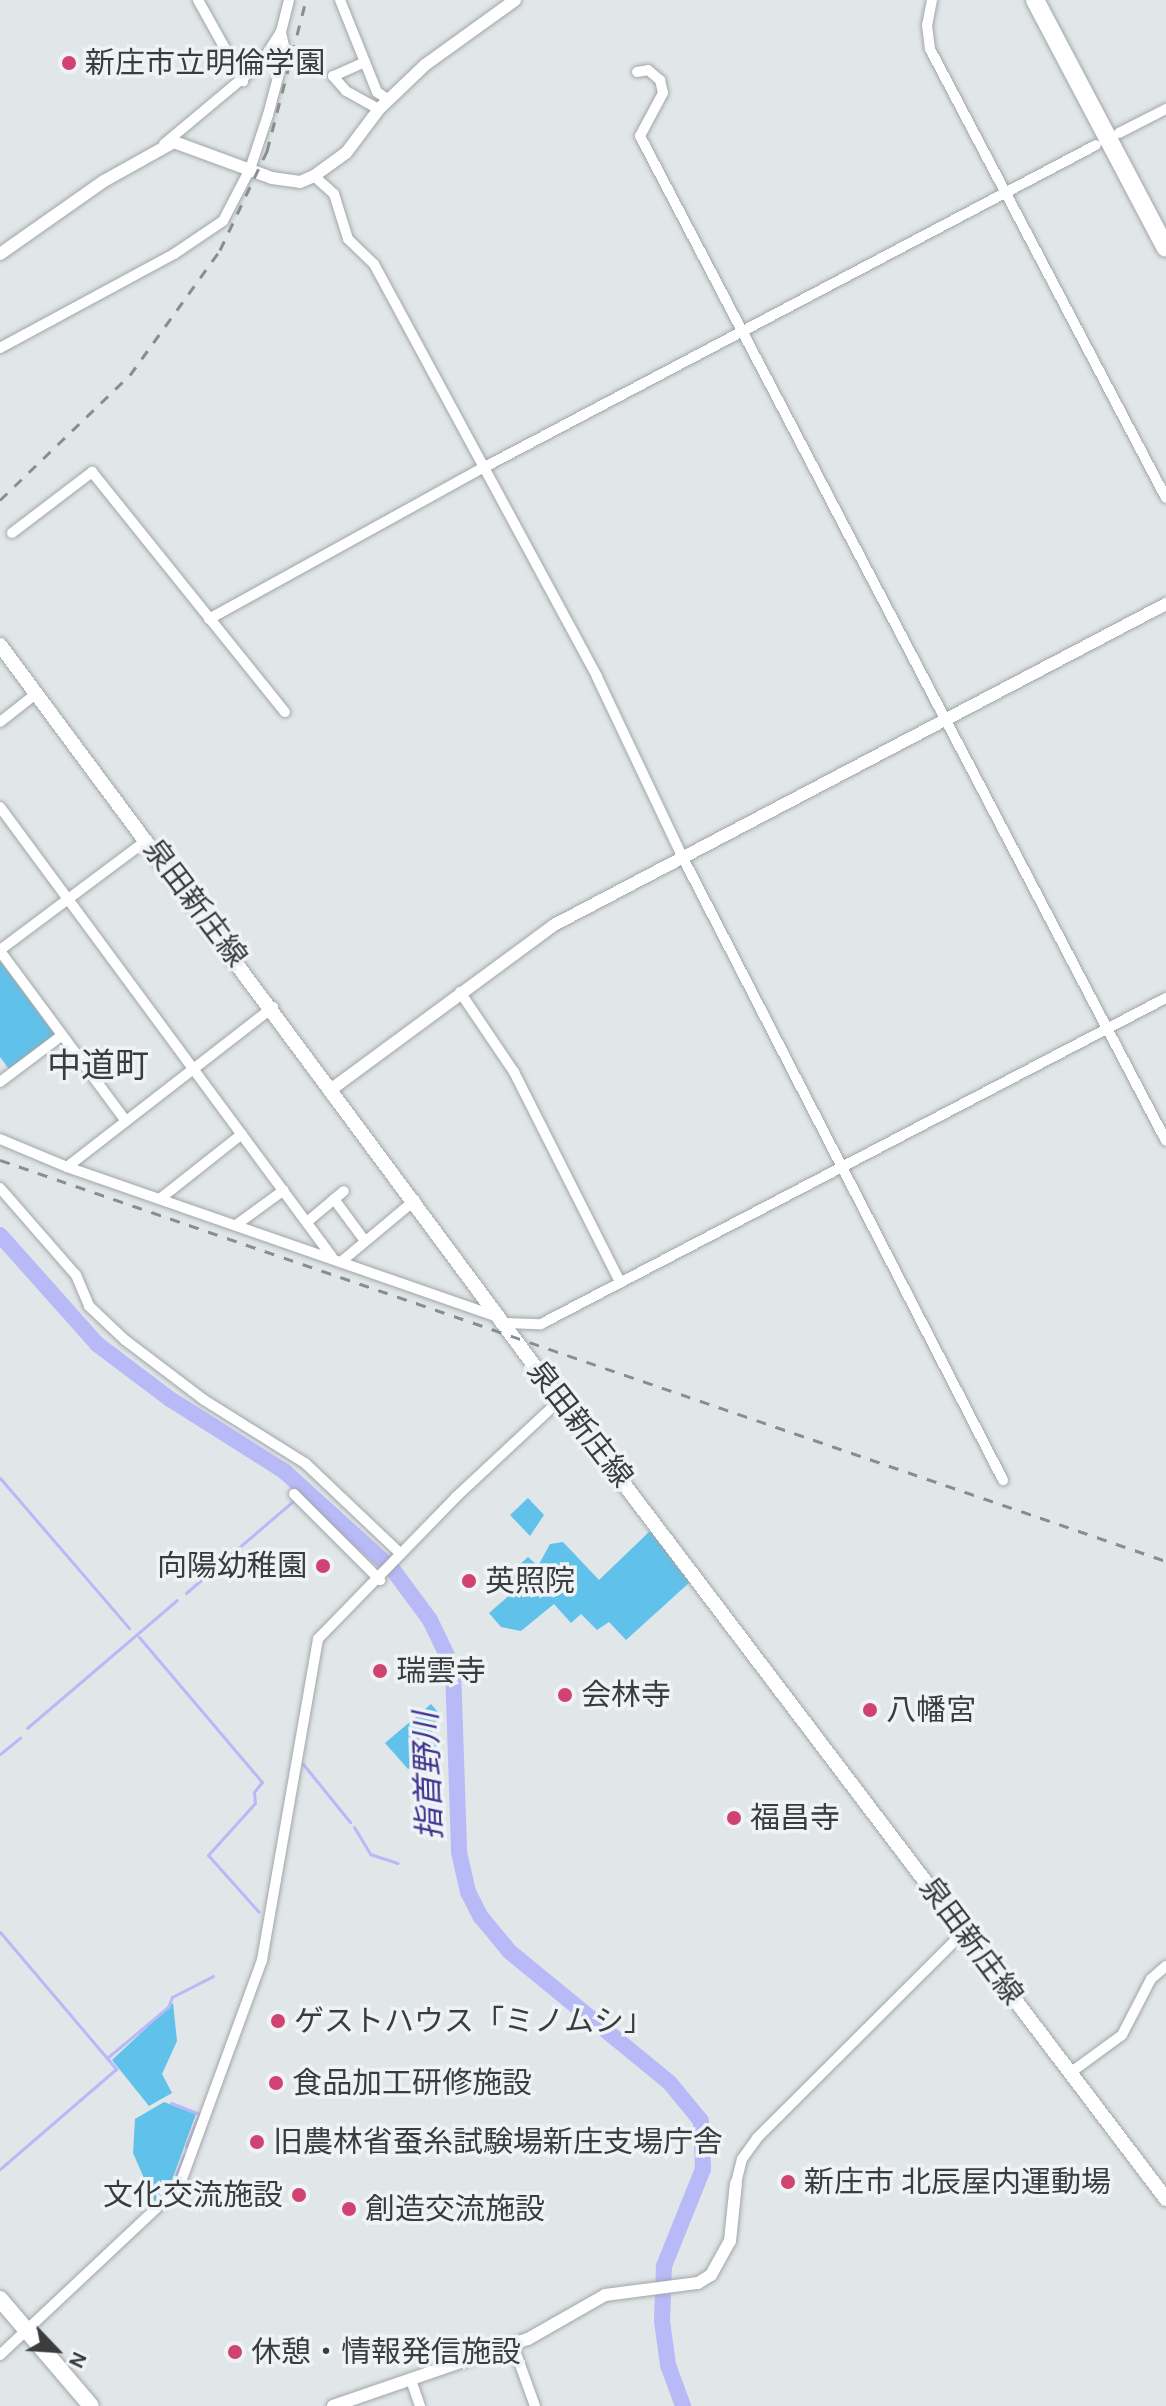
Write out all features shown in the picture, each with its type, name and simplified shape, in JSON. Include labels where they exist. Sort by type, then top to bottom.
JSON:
[{"type":"highway","points":[[1035,0],[1166,248]]},
{"type":"highway","points":[[0,2299],[91,2406]]},
{"type":"main road","name":"泉田新庄線","points":[[0,645],[273,1007],[501,1320],[1166,2199]]},
{"type":"street","points":[[198,0],[243,81]]},
{"type":"street","points":[[0,254],[163,146],[243,81],[281,32],[289,0]]},
{"type":"street","points":[[340,0],[384,105]]},
{"type":"street","points":[[163,146],[185,144],[250,169],[300,182],[346,153],[384,105],[425,65],[515,0]]},
{"type":"street","points":[[932,0],[927,25],[930,49],[1166,498]]},
{"type":"street","points":[[0,348],[212,231],[233,205],[250,169],[285,50],[281,32]]},
{"type":"street","points":[[365,62],[333,76],[346,91],[384,105]]},
{"type":"street","points":[[637,72],[648,70],[660,80],[663,93],[640,136],[1166,1141]]},
{"type":"street","points":[[1119,133],[1166,109]]},
{"type":"street","points":[[209,619],[481,469],[1096,145]]},
{"type":"street","points":[[314,176],[334,194],[348,239],[374,264],[481,469],[597,677],[682,856],[1003,1480]]},
{"type":"street","points":[[12,533],[92,472],[285,712]]},
{"type":"street","points":[[333,1088],[554,925],[1166,604]]},
{"type":"street","points":[[0,722],[37,693]]},
{"type":"street","points":[[0,807],[337,1259]]},
{"type":"street","points":[[125,1120],[0,951],[147,840]]},
{"type":"street","points":[[460,992],[514,1072],[620,1282]]},
{"type":"street","points":[[0,1139],[67,1167],[337,1259],[501,1320],[541,1324],[1166,998]]},
{"type":"street","points":[[67,1167],[273,1007]]},
{"type":"street","points":[[0,1082],[61,1036]]},
{"type":"street","points":[[161,1198],[242,1134]]},
{"type":"street","points":[[0,1188],[76,1275],[81,1296],[107,1323],[204,1400],[305,1463],[401,1554]]},
{"type":"street","points":[[236,1225],[284,1190]]},
{"type":"street","points":[[307,1222],[344,1191]]},
{"type":"street","points":[[334,1199],[365,1241]]},
{"type":"street","points":[[337,1259],[365,1241],[415,1200]]},
{"type":"street","points":[[0,2355],[179,2187],[262,1960],[318,1639],[562,1398]]},
{"type":"street","points":[[294,1494],[381,1579]]},
{"type":"street","points":[[333,2406],[513,2345],[623,2289],[698,2283],[711,2275],[730,2241],[736,2183],[742,2159],[757,2138],[964,1932]]},
{"type":"street","points":[[1070,2073],[1122,2035],[1151,1979],[1166,1966]]},
{"type":"street","points":[[513,2345],[535,2406]]},
{"type":"street","points":[[411,2380],[420,2406]]},
{"type":"shaded area","points":[[0,961],[55,1035],[9,1069],[0,1057]]},
{"type":"shaded area","points":[[528,1498],[544,1515],[530,1536],[510,1515]]},
{"type":"shaded area","points":[[650,1531],[690,1582],[626,1640],[609,1622],[597,1630],[581,1614],[571,1623],[554,1604],[521,1631],[501,1627],[489,1613],[512,1593],[504,1579],[528,1557],[538,1566],[550,1544],[563,1542],[599,1580]]},
{"type":"shaded area","points":[[431,1704],[442,1717],[429,1728],[441,1742],[408,1769],[385,1743]]},
{"type":"shaded area","points":[[173,2003],[177,2041],[162,2074],[172,2093],[149,2106],[112,2060]]},
{"type":"shaded area","points":[[164,2102],[196,2114],[168,2191],[154,2201],[133,2153],[135,2119]]},
{"type":"waterway","name":"指首野川","points":[[0,1235],[97,1344],[170,1399],[284,1471],[393,1570],[430,1620],[453,1668],[459,1852],[468,1892],[481,1917],[510,1952],[669,2082],[701,2121],[703,2169],[664,2266],[662,2321],[668,2365],[683,2406]]},
{"type":"waterway","points":[[0,1478],[129,1628]]},
{"type":"waterway","points":[[186,1593],[293,1501]]},
{"type":"waterway","points":[[27,1728],[177,1600]]},
{"type":"waterway","points":[[139,1637],[262,1782],[254,1792],[255,1803],[208,1855],[259,1912]]},
{"type":"waterway","points":[[0,1754],[20,1738]]},
{"type":"waterway","points":[[303,1764],[350,1822]]},
{"type":"waterway","points":[[354,1827],[370,1854],[398,1863]]},
{"type":"waterway","points":[[0,1932],[116,2069],[0,2169]]},
{"type":"waterway","points":[[107,2058],[168,2007],[172,1997],[213,1976]]},
{"type":"waterway","points":[[171,2103],[199,2114],[186,2146]]},
{"type":"waterway","points":[[172,2186],[184,2155]]},
{"type":"railway","points":[[0,500],[130,375],[220,250],[267,151],[306,0]]},
{"type":"railway","points":[[0,1160],[1166,1561]]},
{"type":"place","name":"新庄市立明倫学園","points":[[69,63]]},
{"type":"place","name":"向陽幼稚園","points":[[323,1566]]},
{"type":"place","name":"英照院","points":[[469,1581]]},
{"type":"place","name":"瑞雲寺","points":[[380,1671]]},
{"type":"place","name":"会林寺","points":[[565,1695]]},
{"type":"place","name":"八幡宮","points":[[870,1710]]},
{"type":"place","name":"福昌寺","points":[[734,1818]]},
{"type":"place","name":"ゲストハウス「ミノムシ」","points":[[278,2021]]},
{"type":"place","name":"食品加工研修施設","points":[[276,2083]]},
{"type":"place","name":"旧農林省蚕糸試験場新庄支場庁舎","points":[[257,2142]]},
{"type":"place","name":"新庄市 北辰屋内運動場","points":[[788,2182]]},
{"type":"place","name":"文化交流施設","points":[[299,2195]]},
{"type":"place","name":"創造交流施設","points":[[349,2209]]},
{"type":"place","name":"休憩・情報発信施設","points":[[235,2352]]},
{"type":"district","name":"中道町","points":[[98,1067]]}]
